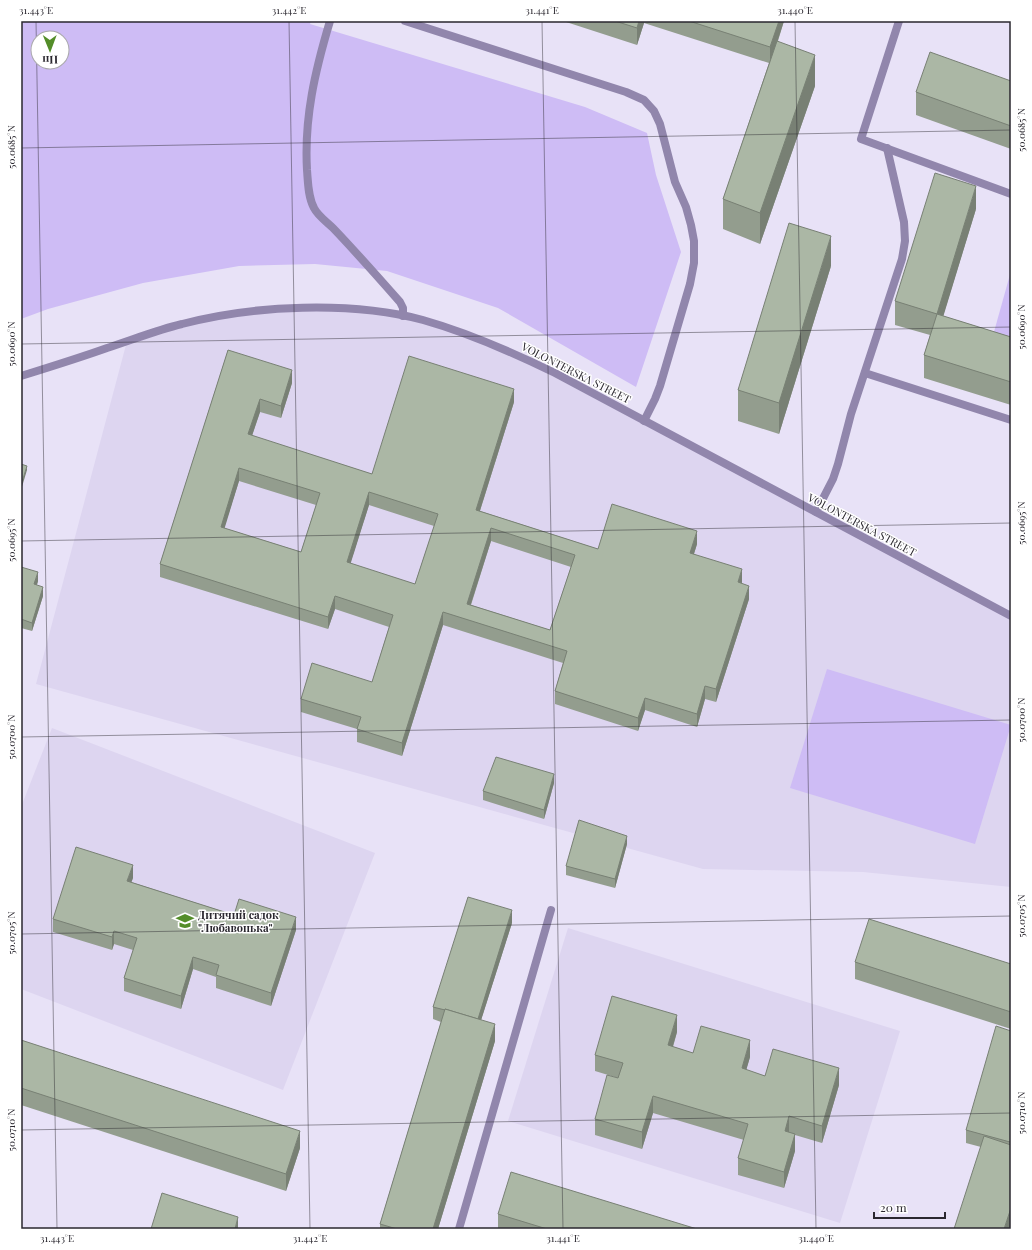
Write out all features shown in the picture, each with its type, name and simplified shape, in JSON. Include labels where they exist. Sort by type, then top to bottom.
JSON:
[{"type":"street","points":[[330,21],[320,54],[309,107],[306,154],[308,183],[311,198],[314,209],[363,259],[400,302],[403,308],[403,316]]},
{"type":"street","points":[[405,21],[626,92],[644,100],[654,110],[660,124],[675,182],[686,207],[691,225],[694,241],[694,263],[690,284],[660,386],[653,405],[644,421]]},
{"type":"street","points":[[899,21],[861,139],[1011,194]]},
{"type":"street","points":[[816,512],[833,479],[851,414],[902,259],[905,241],[904,222],[887,148]]},
{"type":"street","name":"VOLONTERSKA STREET","points":[[21,376],[182,324],[226,314],[264,310],[311,308],[367,310],[403,316],[453,329],[505,349],[555,373],[1011,616]]},
{"type":"street","points":[[865,373],[1011,420]]},
{"type":"street","points":[[460,1229],[551,910]]},
{"type":"shaded area","points":[[21,21],[311,21],[310,24],[585,107],[647,133],[656,175],[681,252],[636,387],[498,308],[387,271],[315,264],[239,266],[143,283],[48,309],[21,319]]},
{"type":"shaded area","points":[[1011,271],[1011,345],[992,339]]},
{"type":"shaded area","points":[[317,308],[403,316],[489,343],[1011,616],[1011,887],[863,872],[703,869],[36,684],[127,341],[206,319]]},
{"type":"shaded area","points":[[827,669],[1011,725],[975,844],[790,788]]},
{"type":"shaded area","name":"Дитячий садок \"Любавонька\"","points":[[52,728],[375,853],[283,1090],[21,989],[21,807]]},
{"type":"shaded area","points":[[568,928],[900,1031],[840,1223],[508,1121]]},
{"type":"building","points":[[615,21],[639,21],[637,28]]},
{"type":"building","points":[[689,21],[779,21],[770,47]]},
{"type":"building","points":[[777,41],[815,55],[760,213],[723,199]]},
{"type":"building","points":[[930,52],[1011,81],[1011,126],[916,92]]},
{"type":"building","points":[[935,173],[976,186],[937,314],[895,301]]},
{"type":"building","points":[[789,223],[831,236],[779,403],[738,390]]},
{"type":"building","points":[[937,314],[1011,337],[1011,382],[924,355]]},
{"type":"building","points":[[228,350],[292,370],[281,406],[260,399],[248,434],[372,474],[409,356],[514,389],[476,510],[598,549],[612,504],[697,531],[690,553],[742,569],[738,582],[749,586],[716,689],[705,686],[697,714],[645,698],[638,718],[555,691],[567,651],[443,612],[402,743],[357,729],[361,717],[301,699],[312,663],[372,682],[393,615],[335,596],[328,617],[160,564]],"holes":[[[239,468],[320,493],[301,552],[221,527]],[[369,492],[438,514],[415,584],[347,562]],[[491,528],[575,555],[550,630],[467,604]]]},
{"type":"building","points":[[21,464],[27,466],[21,485]]},
{"type":"building","points":[[21,567],[38,572],[34,584],[43,587],[32,623],[21,619]]},
{"type":"building","points":[[496,757],[554,774],[544,810],[483,791]]},
{"type":"building","points":[[579,820],[627,836],[615,879],[566,866]]},
{"type":"building","points":[[76,847],[133,865],[127,881],[234,915],[239,899],[296,917],[271,993],[216,975],[219,965],[193,957],[181,996],[124,978],[137,938],[114,931],[112,937],[53,919]]},
{"type":"building","points":[[468,897],[512,910],[478,1019],[433,1007]]},
{"type":"building","points":[[869,919],[1011,964],[1011,1012],[855,962]]},
{"type":"building","points":[[612,996],[677,1015],[668,1045],[693,1053],[701,1026],[750,1040],[742,1068],[765,1076],[773,1049],[839,1068],[822,1126],[789,1116],[785,1131],[795,1134],[784,1172],[738,1158],[748,1124],[653,1096],[642,1132],[595,1119],[607,1075],[618,1078],[623,1063],[595,1055]]},
{"type":"building","points":[[445,1009],[495,1024],[433,1229],[397,1229],[380,1224]]},
{"type":"building","points":[[996,1026],[1011,1031],[1010,1142],[966,1130]]},
{"type":"building","points":[[21,1040],[300,1131],[286,1174],[21,1088]]},
{"type":"building","points":[[984,1136],[1011,1145],[1011,1208],[1004,1229],[954,1229]]},
{"type":"building","points":[[511,1172],[697,1229],[547,1229],[498,1214]]},
{"type":"building","points":[[162,1193],[238,1217],[235,1229],[151,1229]]},
{"type":"place","name":"Дитячий садок \"Любавонька\"","points":[[185,921]]}]
